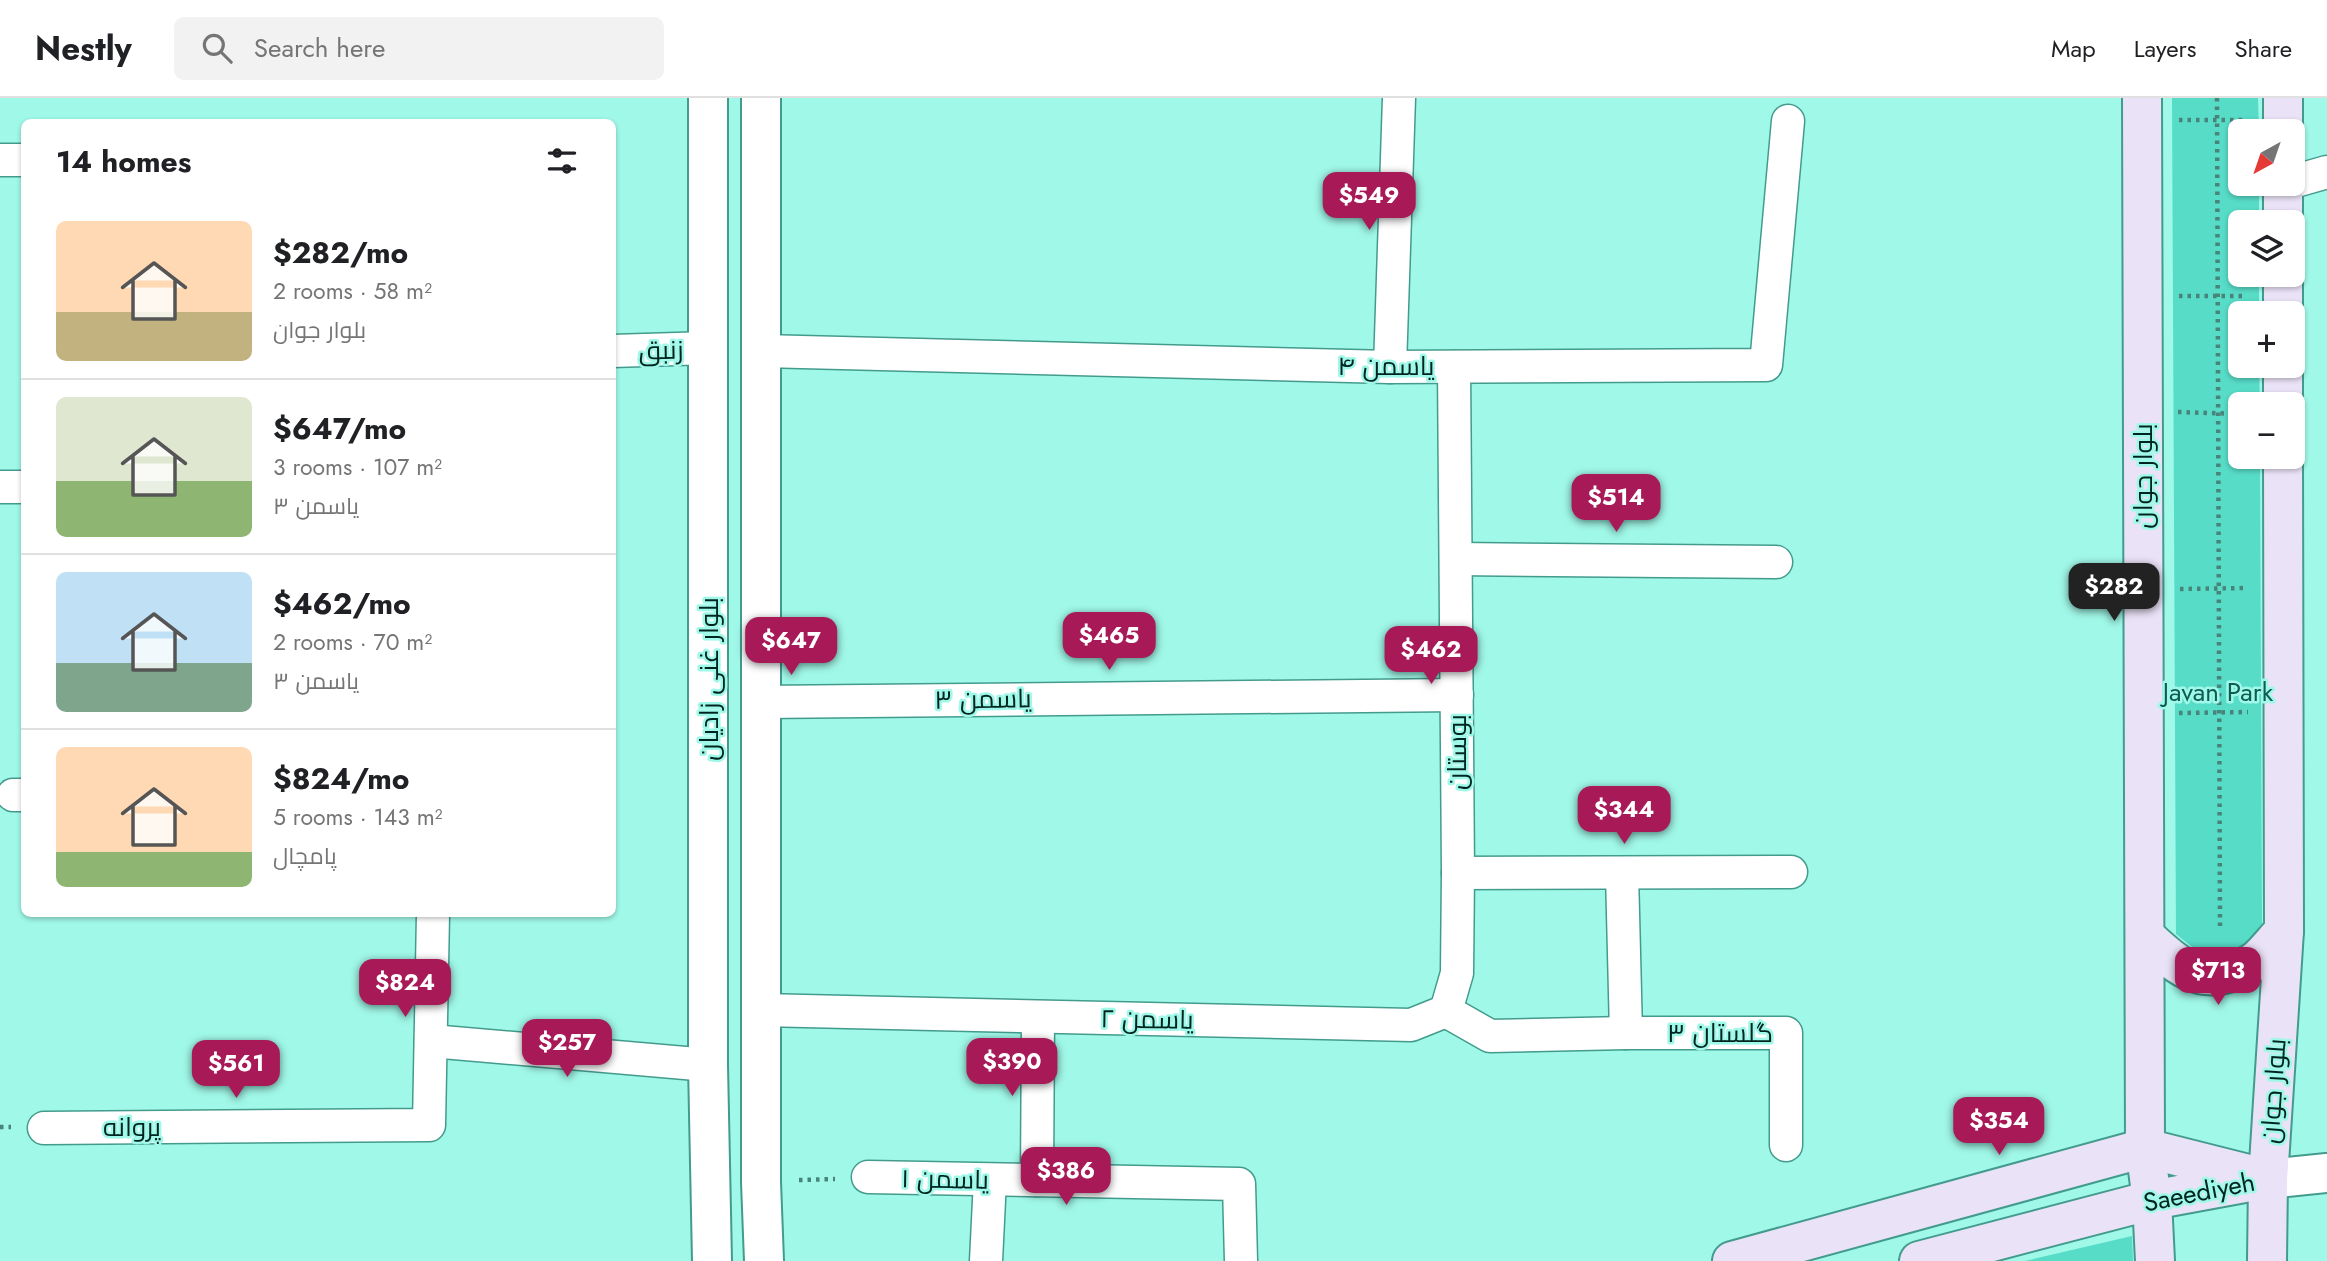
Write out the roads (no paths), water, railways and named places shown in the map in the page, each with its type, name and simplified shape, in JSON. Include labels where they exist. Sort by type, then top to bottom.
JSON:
[{"type":"main road","name":"بلوار جوان","points":[[2142,109],[2145,1148],[2152,1200],[2155,1261]]},
{"type":"main road","name":"بلوار جوان","points":[[2267,1261],[2268,1179],[2284,931],[2283,469]]},
{"type":"main road","points":[[2145,936],[2169,958],[2188,970],[2215,978],[2237,971],[2257,960],[2284,931]]},
{"type":"main road","name":"Saeediyeh","points":[[1732,1261],[2145,1148],[2268,1179]]},
{"type":"main road","name":"Saeediyeh","points":[[1919,1261],[2152,1200],[2268,1179]]},
{"type":"street","name":"بلوار غنی زادیان","points":[[708,98],[708,1065],[712,1261]]},
{"type":"street","name":"بلوار غنی زادیان","points":[[761,98],[761,1182],[764,1261]]},
{"type":"street","points":[[1390,367],[1399,98]]},
{"type":"street","name":"یاسمن ۴","points":[[762,351],[1390,367],[1766,365],[1788,121]]},
{"type":"street","points":[[0,160],[21,160]]},
{"type":"street","points":[[2305,178],[2327,172]]},
{"type":"street","name":"زنبق","points":[[616,351],[709,348]]},
{"type":"street","points":[[709,348],[762,351]]},
{"type":"street","name":"بوستان","points":[[1446,1011],[1457,972],[1454,367]]},
{"type":"street","points":[[0,487],[21,487]]},
{"type":"street","points":[[1456,559],[1776,562]]},
{"type":"street","name":"یاسمن ۳","points":[[762,702],[1457,695]]},
{"type":"street","points":[[1458,873],[1791,872]]},
{"type":"street","points":[[1622,873],[1626,1033]]},
{"type":"street","points":[[433,917],[431,1041],[708,1065]]},
{"type":"street","name":"یاسمن ۲","points":[[761,1010],[1410,1025],[1446,1011]]},
{"type":"street","name":"گلستان ۳","points":[[1446,1011],[1490,1036],[1786,1033],[1786,1145]]},
{"type":"street","points":[[1037,1180],[1038,1017]]},
{"type":"street","name":"پروانه","points":[[44,1128],[429,1125],[431,1041]]},
{"type":"street","points":[[2268,1179],[2327,1173]]},
{"type":"street","name":"یاسمن ۱","points":[[868,1177],[1239,1184],[1241,1261]]},
{"type":"street","points":[[986,1261],[990,1180]]},
{"type":"park label","name":"Javan Park","points":[[2218,692]]}]
